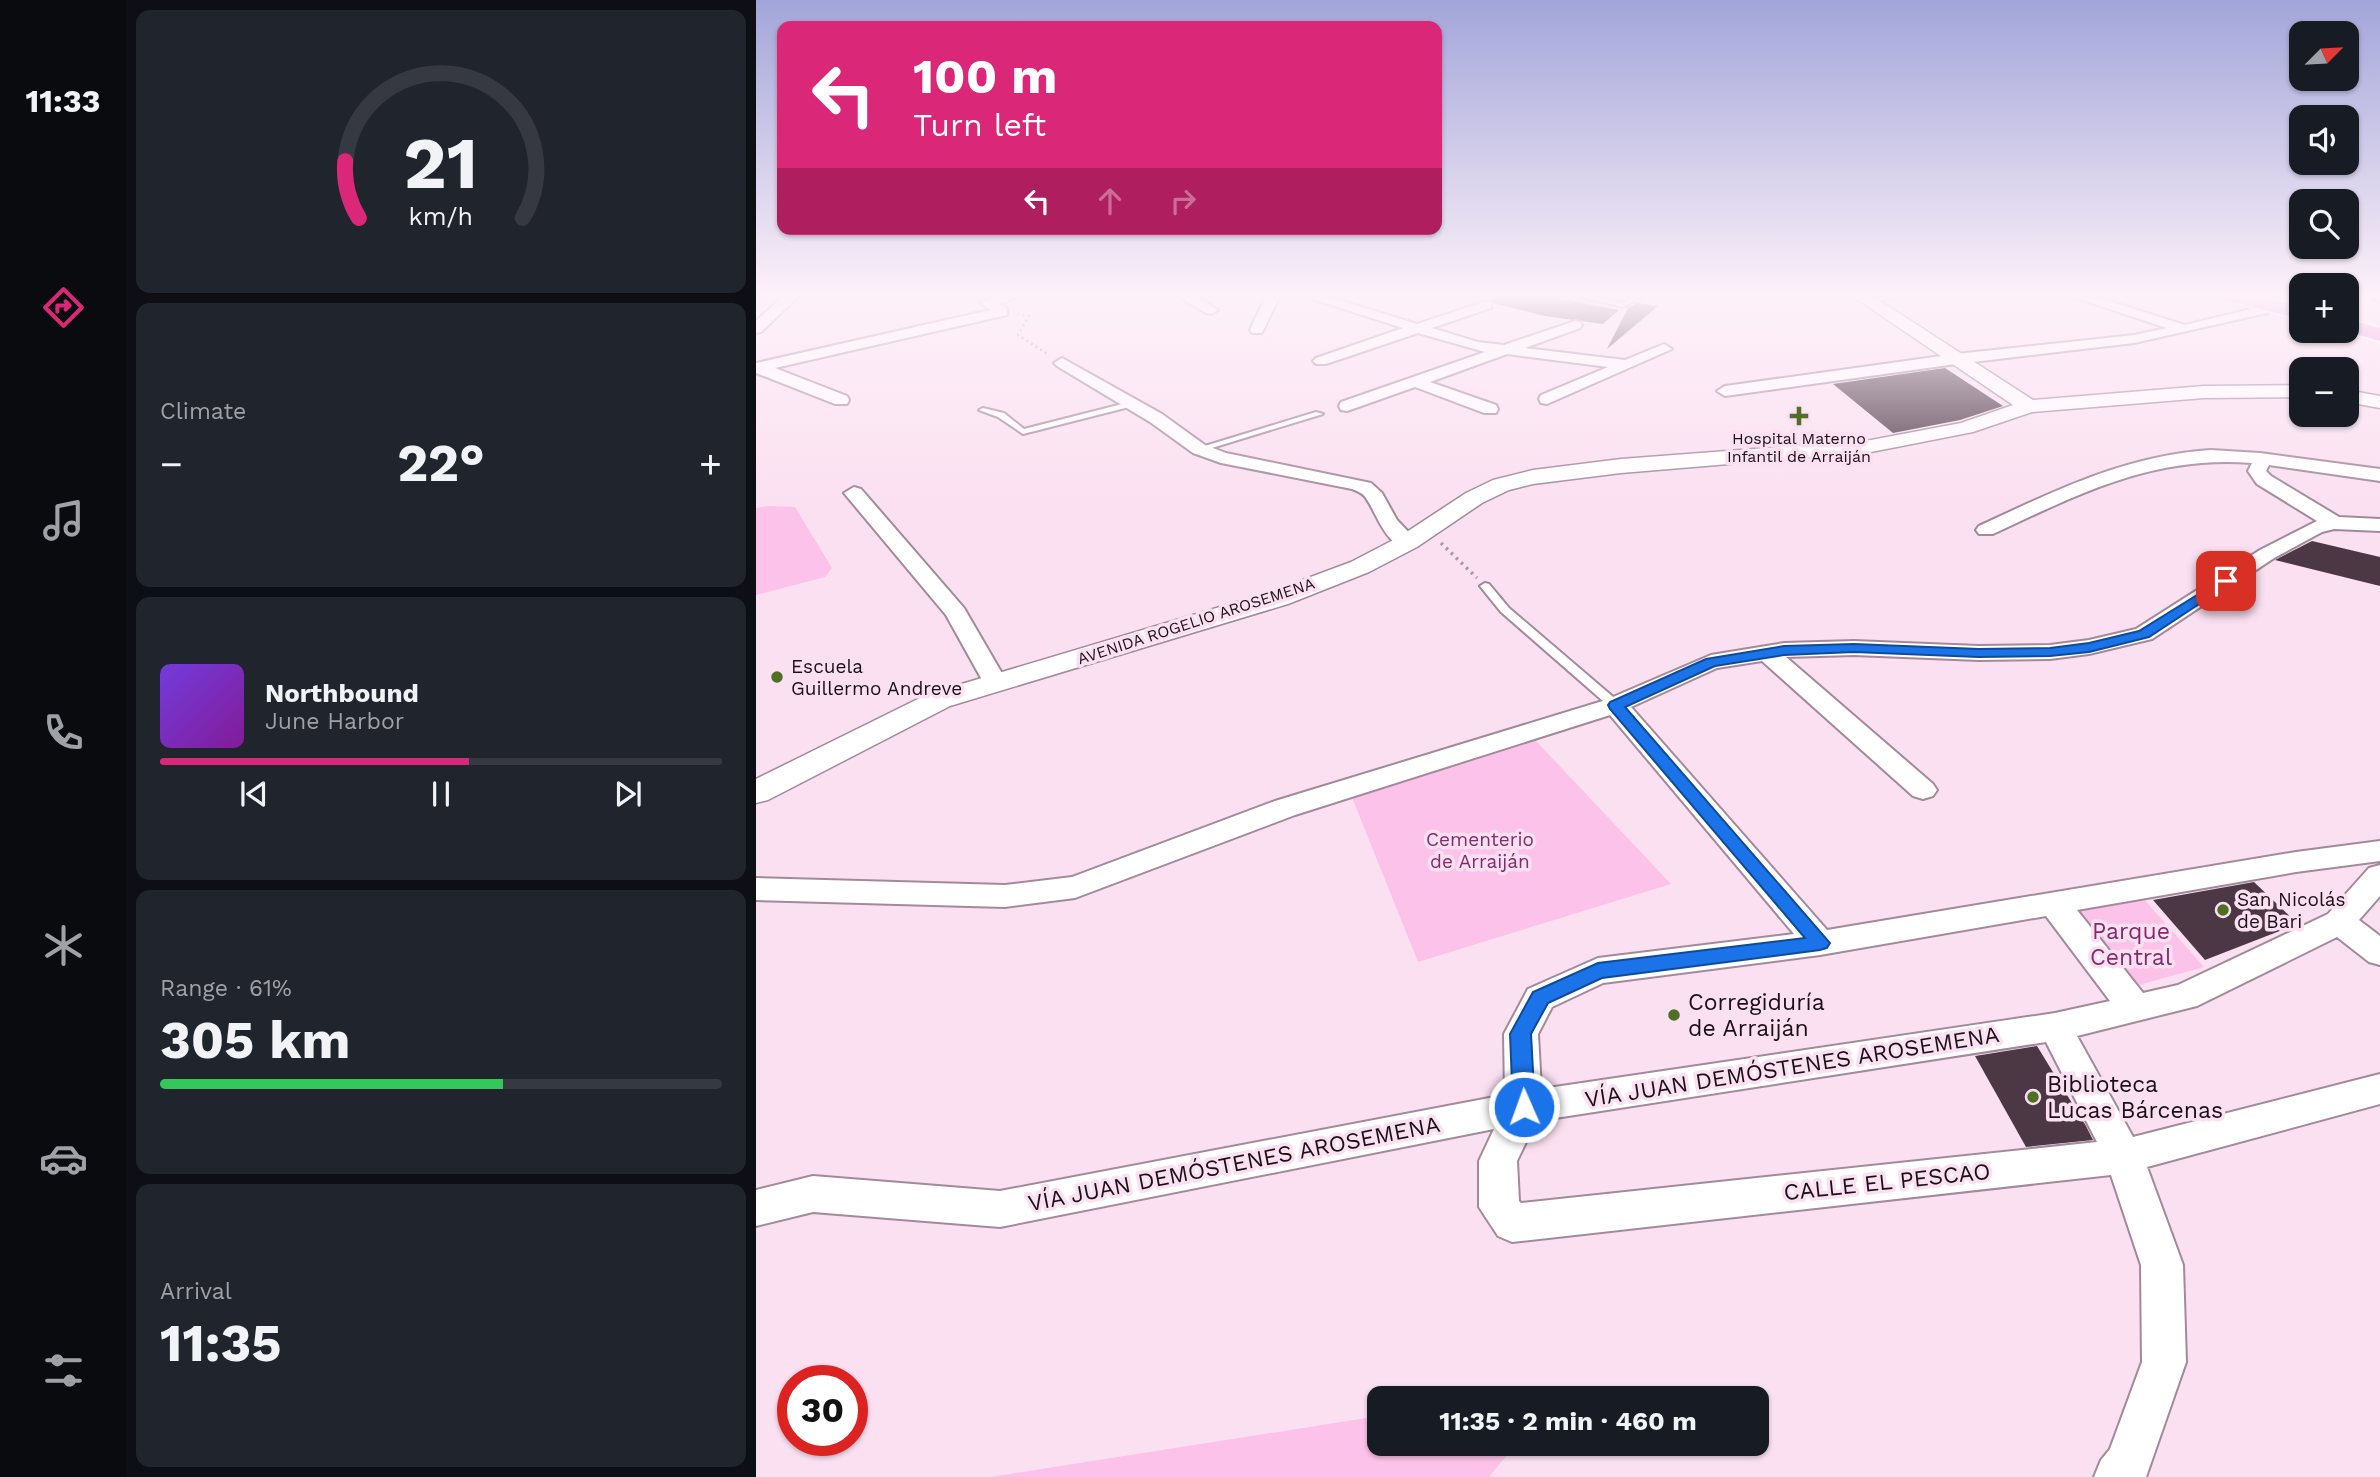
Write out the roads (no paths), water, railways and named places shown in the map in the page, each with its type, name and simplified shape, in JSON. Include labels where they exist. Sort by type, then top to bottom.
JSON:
[{"type":"street","points":[[1064,364],[1156,418],[1199,449],[1220,458],[1357,484],[1371,490],[1384,516],[1418,537]]},
{"type":"street","points":[[1348,406],[1466,364]]},
{"type":"street","points":[[1616,364],[1626,365]]},
{"type":"street","points":[[1725,391],[1920,364]]},
{"type":"street","points":[[1964,364],[2029,406]]},
{"type":"street","points":[[1547,399],[1626,365]]},
{"type":"street","points":[[757,367],[841,400]]},
{"type":"street","points":[[1415,382],[1490,409]]},
{"type":"street","name":"AVENIDA ROGELIO AROSEMENA","points":[[756,792],[939,700],[1279,598],[1360,567],[1418,537],[1474,498],[1501,485],[1533,477],[1621,466],[1871,446],[1966,428],[2029,406],[2204,391],[2289,391]]},
{"type":"street","points":[[2359,398],[2380,402]]},
{"type":"street","points":[[1986,530],[2106,475],[2188,457],[2262,460],[2380,475]]},
{"type":"street","points":[[2262,460],[2257,471],[2264,480],[2334,523]]},
{"type":"street","points":[[854,493],[956,613],[995,682]]},
{"type":"street","points":[[756,889],[1005,896],[1075,887],[1286,808],[1615,705],[1711,662],[1767,653],[1854,648],[1979,653],[2050,652],[2089,647],[2144,634],[2267,554],[2315,528],[2334,523],[2380,525]]},
{"type":"street","points":[[1767,653],[1923,790]]},
{"type":"street","points":[[1615,705],[1820,943]]},
{"type":"street","points":[[1524,1107],[1521,1034],[1541,998],[1598,971],[1820,943],[2295,862],[2380,852]]},
{"type":"street","name":"VÍA JUAN DEMÓSTENES AROSEMENA","points":[[756,1208],[813,1195],[1000,1209],[1524,1107],[2055,1027],[2185,997],[2339,922],[2380,876]]},
{"type":"street","points":[[2053,902],[2136,1009]]},
{"type":"street","points":[[2339,922],[2380,953]]},
{"type":"street","points":[[2055,1027],[2124,1156],[2162,1265],[2164,1362],[2128,1464],[2118,1477]]},
{"type":"street","name":"CALLE EL PESCAO","points":[[1524,1107],[1498,1160],[1499,1207],[1512,1223],[2124,1156],[2380,1089]]},
{"type":"lane","points":[[983,410],[1001,415],[1023,432],[1130,404]]},
{"type":"lane","points":[[1199,449],[1319,414]]},
{"type":"lane","points":[[1485,586],[1505,610],[1615,705]]},
{"type":"place","name":"Hospital Materno Infantil de Arraiján","points":[[1799,416]]},
{"type":"place","name":"Escuela Guillermo Andreve","points":[[777,677]]},
{"type":"place","name":"San Nicolás de Bari","points":[[2223,910]]},
{"type":"place","name":"Corregiduría de Arraiján","points":[[1674,1015]]},
{"type":"place","name":"Biblioteca Lucas Bárcenas","points":[[2033,1097]]},
{"type":"park label","name":"Cementerio de Arraiján","points":[[1480,850]]},
{"type":"park label","name":"Parque Central","points":[[2131,944]]}]
